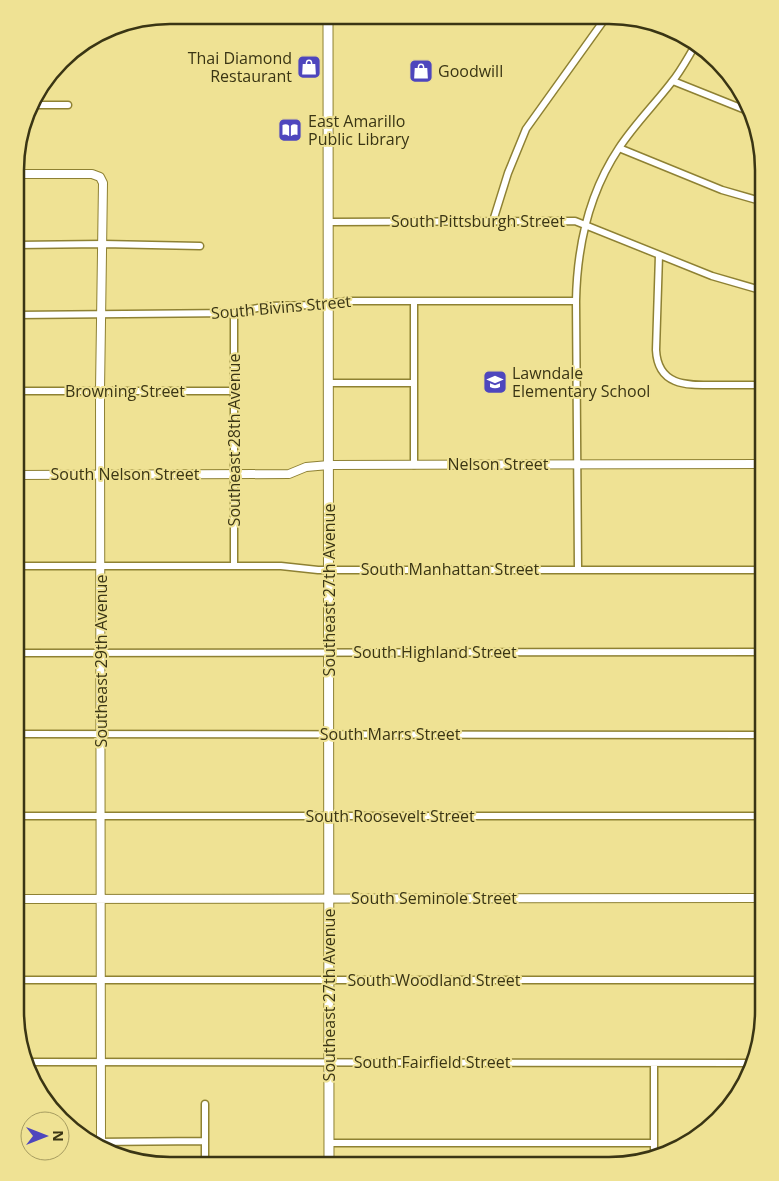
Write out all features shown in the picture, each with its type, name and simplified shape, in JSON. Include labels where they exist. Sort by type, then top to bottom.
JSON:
[{"type":"main road","name":"Southeast 27th Avenue","points":[[328,24],[329,1157]]},
{"type":"street","points":[[493,221],[508,173],[526,129],[601,24]]},
{"type":"street","points":[[578,569],[576,301],[577,274],[585,224],[600,182],[619,148],[673,81],[692,50]]},
{"type":"street","points":[[673,81],[741,108]]},
{"type":"street","points":[[39,105],[68,105]]},
{"type":"street","points":[[619,148],[722,190],[755,199]]},
{"type":"street","name":"Southeast 29th Avenue","points":[[24,174],[92,174],[100,177],[103,183],[100,314],[101,1062],[99,1139]]},
{"type":"street","name":"South Pittsburgh Street","points":[[329,222],[575,221],[729,282],[755,289]]},
{"type":"street","points":[[24,245],[200,246]]},
{"type":"street","points":[[659,255],[656,350],[658,363],[662,370],[667,376],[681,384],[755,385]]},
{"type":"street","name":"South Bivins Street","points":[[24,314],[234,313],[267,306],[318,305],[347,301],[576,301]]},
{"type":"street","points":[[414,301],[414,465]]},
{"type":"street","name":"Southeast 28th Avenue","points":[[234,313],[234,566]]},
{"type":"street","points":[[329,383],[414,383]]},
{"type":"street","name":"Browning Street","points":[[24,391],[235,391]]},
{"type":"street","name":"Nelson Street","points":[[234,474],[289,474],[306,467],[329,465],[755,464]]},
{"type":"street","name":"South Nelson Street","points":[[24,474],[234,474]]},
{"type":"street","name":"South Manhattan Street","points":[[24,566],[755,570]]},
{"type":"street","name":"South Highland Street","points":[[24,653],[755,652]]},
{"type":"street","name":"South Marrs Street","points":[[24,734],[755,735]]},
{"type":"street","name":"South Roosevelt Street","points":[[24,816],[755,816]]},
{"type":"street","name":"South Seminole Street","points":[[24,898],[755,898]]},
{"type":"street","name":"South Woodland Street","points":[[24,980],[755,980]]},
{"type":"street","name":"South Fairfield Street","points":[[33,1062],[745,1062]]},
{"type":"street","points":[[654,1062],[654,1150]]},
{"type":"street","points":[[205,1104],[205,1157]]},
{"type":"street","points":[[107,1143],[205,1141]]},
{"type":"street","points":[[329,1143],[654,1143]]},
{"type":"place","name":"Thai Diamond Restaurant","points":[[309,67]]},
{"type":"place","name":"Goodwill","points":[[421,71]]},
{"type":"place","name":"East Amarillo Public Library","points":[[290,130]]},
{"type":"place","name":"Lawndale Elementary School","points":[[495,382]]}]
